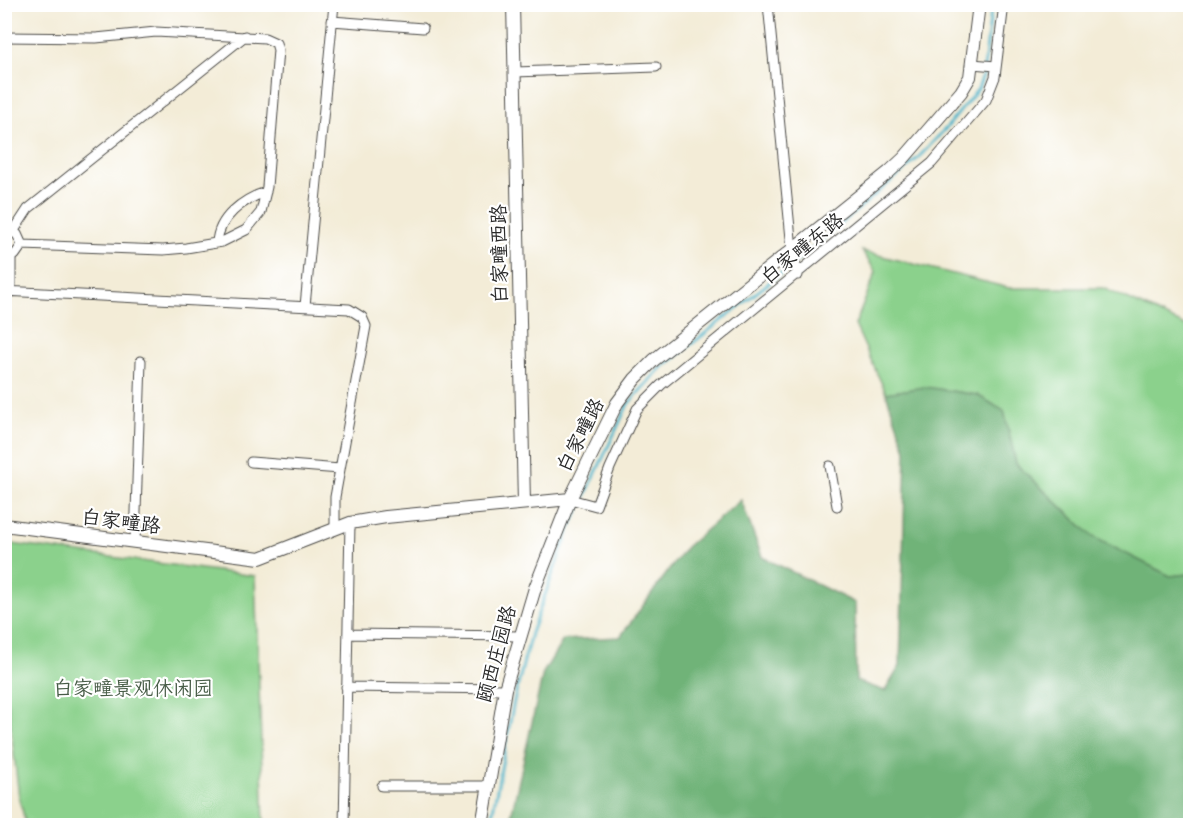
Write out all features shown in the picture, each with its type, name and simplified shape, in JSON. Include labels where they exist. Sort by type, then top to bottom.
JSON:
[{"type":"street","points":[[305,306],[334,4]]},
{"type":"street","name":"白家疃西路","points":[[513,4],[524,503]]},
{"type":"street","points":[[768,4],[793,253],[797,271]]},
{"type":"street","name":"白家疃路","points":[[4,525],[260,558],[350,523],[386,517],[524,503],[583,502],[617,403],[635,379],[654,360],[793,253],[904,158],[961,92],[970,77],[984,65],[979,4]]},
{"type":"street","name":"白家疃东路","points":[[583,502],[610,468],[637,409],[661,385],[797,271],[932,163],[986,100],[995,77],[984,65],[1004,4]]},
{"type":"street","points":[[332,21],[423,28]]},
{"type":"street","points":[[4,37],[96,38],[156,32],[246,36],[273,40],[278,50],[266,192],[261,212],[246,230],[217,243],[163,250],[22,245]]},
{"type":"street","points":[[246,36],[28,209],[9,233],[20,237],[22,245],[18,252],[8,256],[8,291],[350,309],[362,317],[366,326],[335,497],[335,529]]},
{"type":"street","points":[[514,72],[656,67]]},
{"type":"street","points":[[217,243],[217,232],[240,204],[254,195],[266,192]]},
{"type":"street","points":[[135,542],[141,362]]},
{"type":"street","points":[[250,462],[340,469]]},
{"type":"street","points":[[830,466],[837,506]]},
{"type":"street","name":"颐西庄园路","points":[[482,825],[505,689],[535,588],[583,502]]},
{"type":"street","points":[[344,825],[350,523]]},
{"type":"street","points":[[348,634],[520,636]]},
{"type":"street","points":[[346,687],[505,689]]},
{"type":"street","points":[[382,786],[488,786]]},
{"type":"green space","points":[[862,251],[1009,288],[1103,288],[1190,328],[1190,574],[1170,576],[1093,537],[1016,464],[1004,411],[977,395],[925,387],[886,393],[855,325],[876,272]]},
{"type":"green space","points":[[925,387],[977,395],[1004,411],[1016,464],[1093,537],[1170,576],[1190,574],[1190,825],[509,825],[543,673],[563,640],[620,637],[686,547],[741,500],[762,557],[855,603],[856,681],[885,691],[900,666],[906,450],[886,393]]},
{"type":"green space","name":"白家疃景观休闲园","points":[[5,543],[255,576],[264,825],[26,825],[19,797],[8,703],[5,702]]},
{"type":"waterway","points":[[490,826],[514,701],[531,633],[567,535],[628,404],[659,370],[814,247],[918,158],[948,126],[978,89],[983,75],[992,4]]}]
